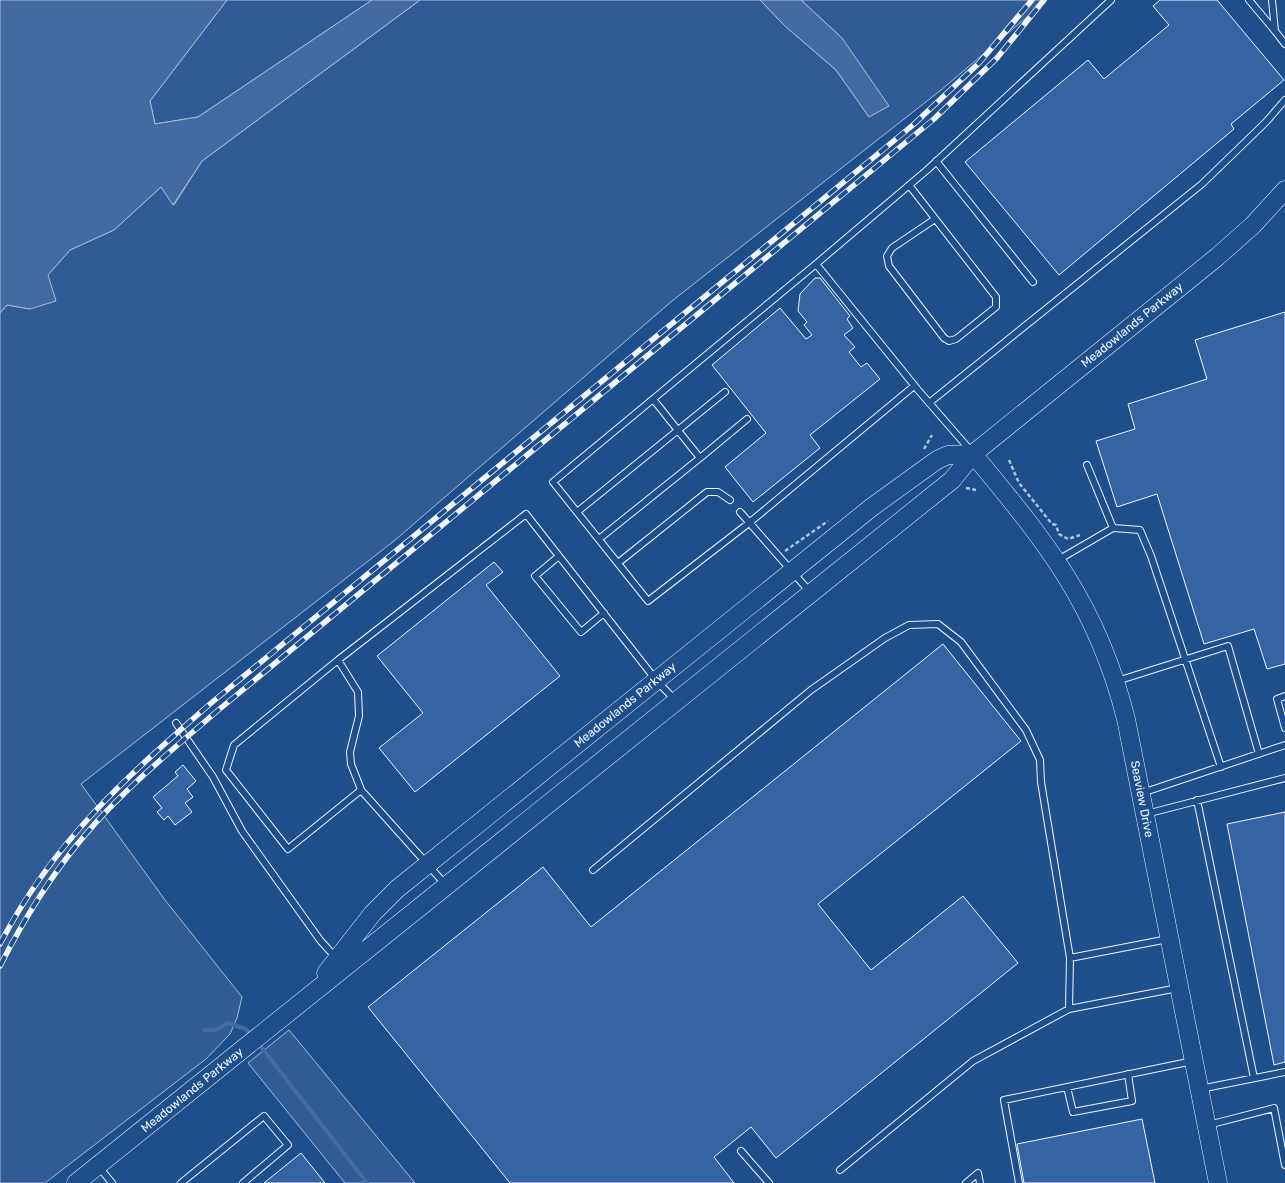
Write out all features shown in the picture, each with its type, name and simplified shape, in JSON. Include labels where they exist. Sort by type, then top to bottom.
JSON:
[{"type":"street","name":"Meadowlands Parkway","points":[[76,1183],[952,480],[973,454],[1217,258],[1254,224],[1285,190]]},
{"type":"street","name":"Meadowlands Parkway","points":[[307,998],[384,900],[426,865],[872,507],[937,460],[948,455],[973,454]]},
{"type":"street","name":"Seaview Drive","points":[[973,454],[1024,514],[1058,560],[1093,621],[1116,682],[1126,719],[1218,1183]]},
{"type":"lane","points":[[914,386],[749,523],[648,601],[554,482],[909,185],[1111,0]]},
{"type":"lane","points":[[1248,0],[1285,44]]},
{"type":"lane","points":[[1272,0],[1275,31]]},
{"type":"lane","points":[[929,404],[1202,184],[1266,122],[1285,100]]},
{"type":"lane","points":[[936,161],[1032,282]]},
{"type":"lane","points":[[909,185],[996,297],[996,306],[956,339],[949,341],[944,338],[888,266],[887,256],[892,248],[935,219]]},
{"type":"lane","points":[[816,264],[914,386],[973,454]]},
{"type":"lane","points":[[577,512],[725,392]]},
{"type":"lane","points":[[653,399],[700,458]]},
{"type":"lane","points":[[599,539],[747,419]]},
{"type":"lane","points":[[1087,465],[1113,528]]},
{"type":"lane","points":[[618,562],[707,492],[718,492],[730,500]]},
{"type":"lane","points":[[740,512],[810,593]]},
{"type":"lane","points":[[362,792],[360,790],[288,850],[226,770],[234,745],[338,660],[526,514],[656,680],[676,701]]},
{"type":"lane","points":[[1058,560],[1113,528],[1140,530],[1151,556],[1221,767]]},
{"type":"lane","points":[[559,556],[535,576],[581,632],[604,613]]},
{"type":"lane","points":[[593,870],[826,680],[884,638],[910,625],[938,624],[961,642],[1026,730],[1040,760],[1041,782],[1070,958],[1069,1009]]},
{"type":"lane","points":[[1116,682],[1228,646],[1259,754]]},
{"type":"lane","points":[[338,660],[358,692],[359,716],[350,752],[351,764],[362,792],[446,885]]},
{"type":"lane","points":[[1285,696],[1277,699],[1285,728]]},
{"type":"lane","points":[[176,723],[213,777],[242,831],[320,940],[337,959]]},
{"type":"lane","points":[[1141,793],[1285,745]]},
{"type":"lane","points":[[1145,814],[1285,778]]},
{"type":"lane","points":[[1197,800],[1254,1078]]},
{"type":"lane","points":[[1070,958],[1170,939]]},
{"type":"lane","points":[[840,1170],[973,1061],[1069,1009],[1179,987]]},
{"type":"lane","points":[[1019,1183],[1004,1100],[1194,1061]]},
{"type":"lane","points":[[1200,1089],[1285,1072]]},
{"type":"lane","points":[[1067,1087],[1073,1112],[1132,1101],[1128,1074]]},
{"type":"lane","points":[[1206,1125],[1274,1108],[1285,1165]]},
{"type":"lane","points":[[181,1183],[264,1116],[288,1146],[243,1183]]},
{"type":"lane","points":[[741,1151],[769,1183]]},
{"type":"lane","points":[[98,1166],[112,1183]]},
{"type":"lane","points":[[966,1183],[978,1173],[980,1183]]},
{"type":"path","points":[[929,442],[932,435]]},
{"type":"path","points":[[1009,460],[1019,483],[1052,524],[1056,525],[1060,534],[1068,539],[1086,534]]},
{"type":"path","points":[[966,488],[976,490]]},
{"type":"shaded area","points":[[0,0],[227,0],[150,101],[155,124],[198,117],[372,0],[420,0],[202,161],[173,205],[161,187],[114,230],[70,250],[48,275],[56,301],[30,309],[7,305],[0,313]]},
{"type":"shaded area","points":[[227,0],[372,0],[198,117],[155,124],[150,101]]},
{"type":"shaded area","points":[[420,0],[760,0],[785,26],[836,70],[869,117],[842,38],[801,0],[1047,0],[941,90],[672,301],[394,541],[81,784],[165,900],[242,997],[237,1018],[230,1034],[206,1059],[45,1183],[0,1183],[0,313],[7,305],[30,309],[48,275],[70,250],[114,230],[161,187],[174,205],[202,161]]},
{"type":"shaded area","points":[[760,0],[801,0],[842,38],[889,106],[869,117],[836,70],[785,26]]},
{"type":"shaded area","points":[[289,1030],[415,1183],[345,1183],[248,1063]]},
{"type":"building","points":[[1160,0],[1217,0],[1284,80],[1231,124],[1234,129],[1059,275],[965,162],[1088,60],[1104,79],[1169,25],[1153,6]]},
{"type":"building","points":[[815,278],[820,278],[850,316],[847,319],[853,328],[844,335],[855,347],[849,352],[861,367],[867,363],[880,379],[810,435],[820,448],[753,502],[725,467],[766,433],[712,365],[780,308],[806,339],[812,335],[804,325],[807,322],[798,311],[800,294]]},
{"type":"building","points":[[1285,312],[1285,664],[1267,669],[1254,629],[1204,644],[1157,494],[1117,507],[1096,441],[1135,429],[1128,404],[1207,379],[1195,340]]},
{"type":"building","points":[[494,562],[503,572],[486,585],[560,676],[415,792],[379,748],[423,713],[377,656]]},
{"type":"building","points":[[943,644],[1021,741],[818,904],[871,970],[963,896],[1018,963],[776,1158],[751,1127],[714,1157],[734,1183],[510,1183],[368,1007],[543,867],[591,927]]},
{"type":"building","points":[[183,765],[196,781],[187,789],[193,797],[185,803],[192,812],[175,825],[168,816],[164,820],[157,812],[162,808],[153,797],[178,776],[175,772]]},
{"type":"building","points":[[1285,812],[1285,1062],[1274,1065],[1227,824]]},
{"type":"building","points":[[1142,1119],[1155,1183],[1024,1183],[1017,1144]]},
{"type":"building","points":[[301,1153],[325,1183],[264,1183]]},
{"type":"waterway","points":[[204,1030],[215,1030],[228,1023],[246,1029],[252,1036]]},
{"type":"waterway","points":[[258,1043],[367,1183]]},
{"type":"railway","points":[[0,944],[21,907],[67,843],[149,758],[210,704],[913,125],[979,63],[1032,0]]},
{"type":"railway","points":[[0,966],[28,914],[49,882],[85,835],[132,786],[216,712],[934,119],[997,58],[1044,0]]}]
